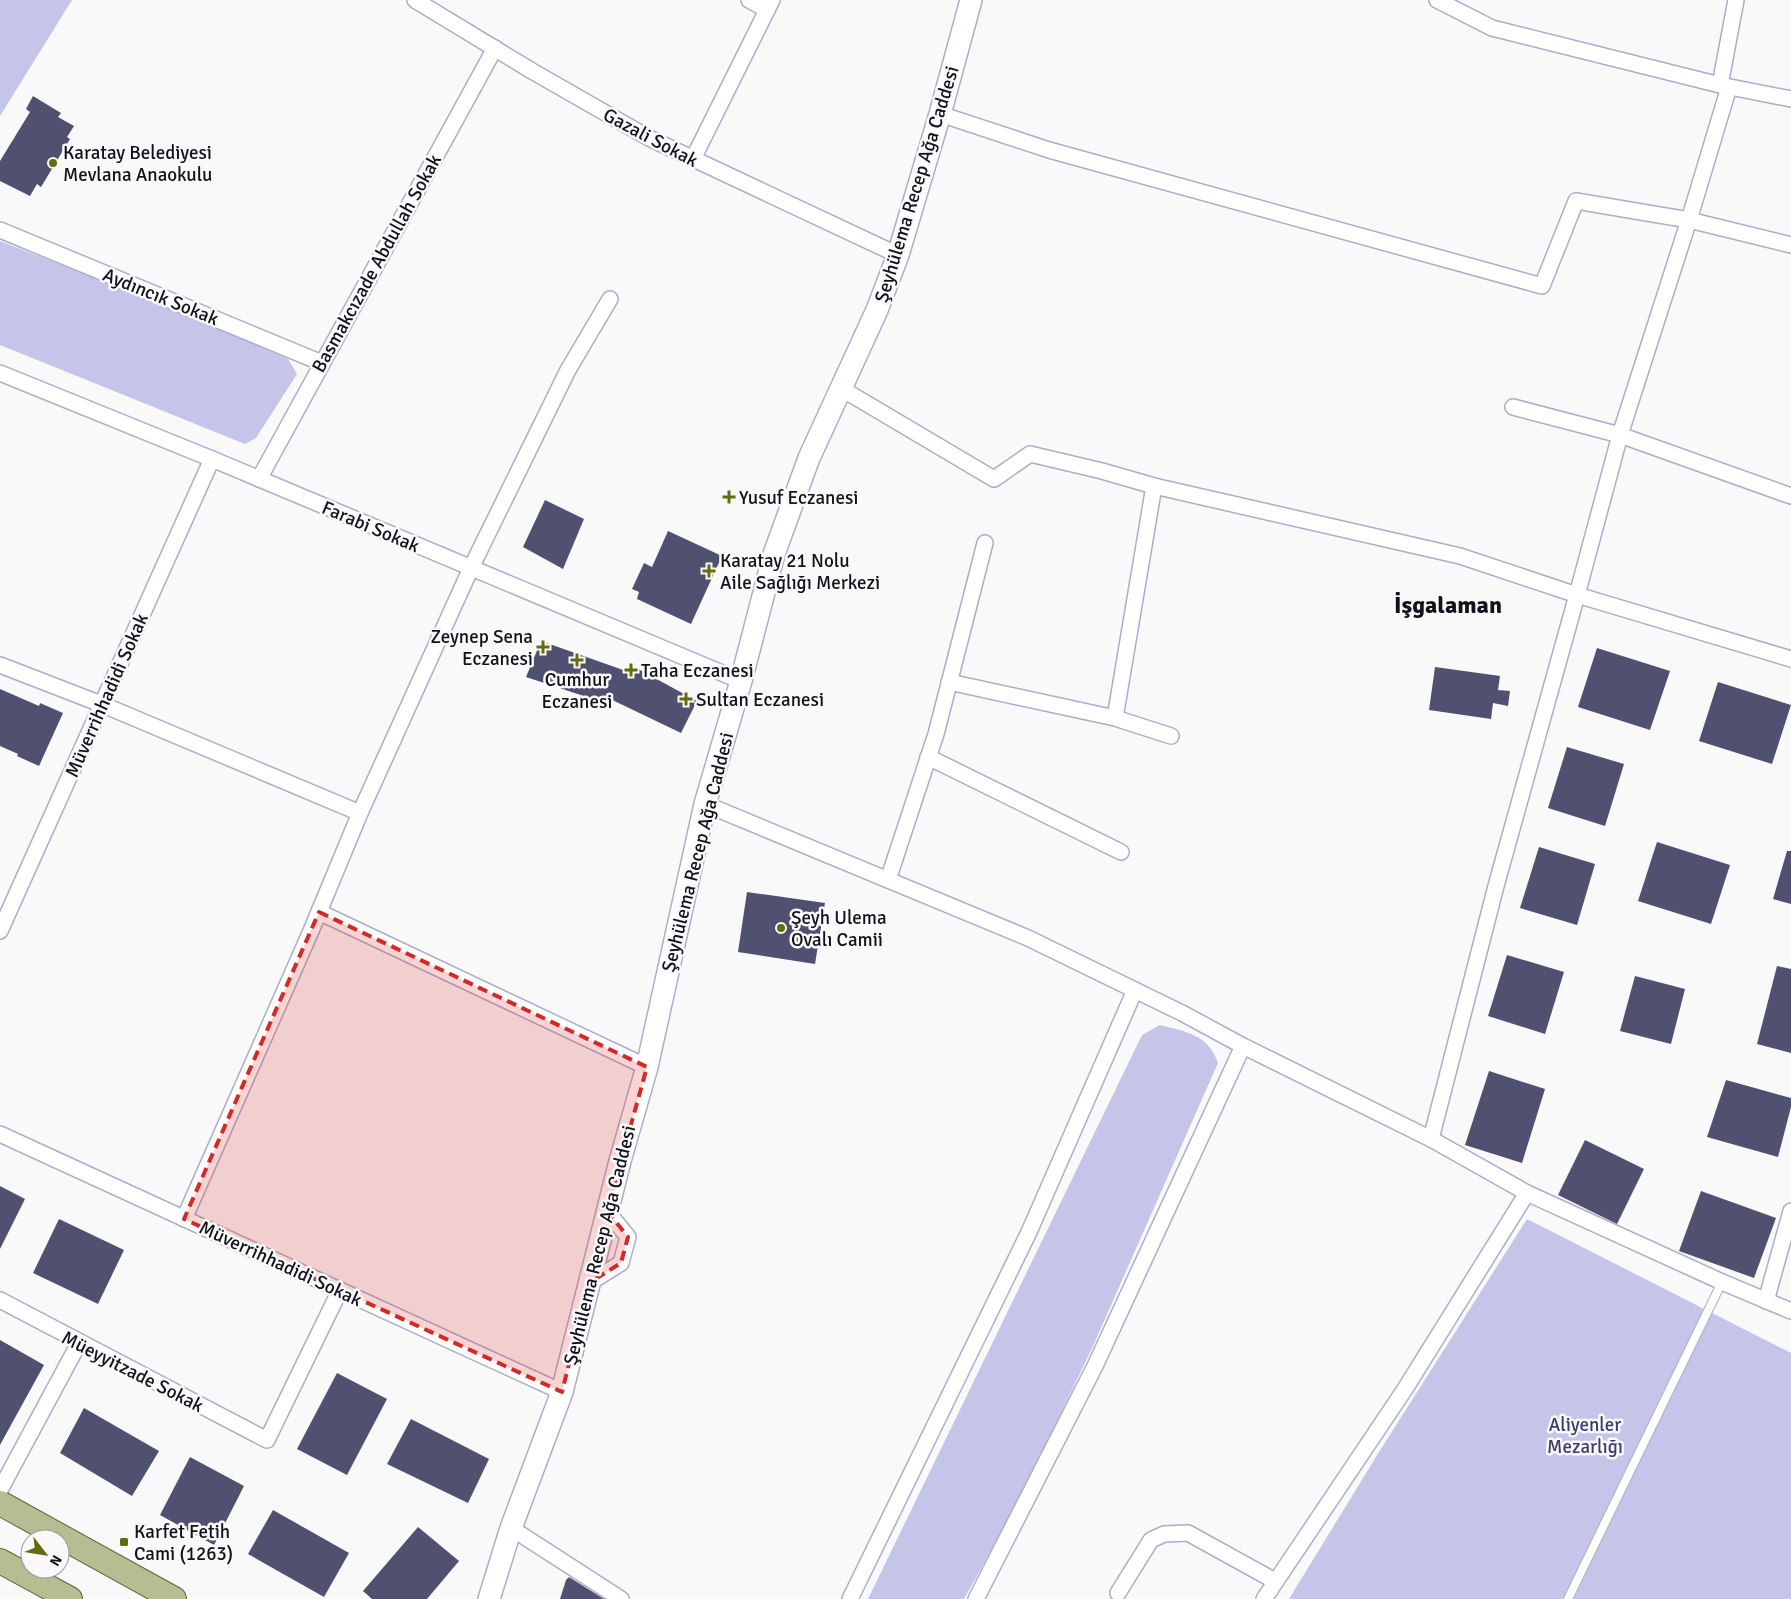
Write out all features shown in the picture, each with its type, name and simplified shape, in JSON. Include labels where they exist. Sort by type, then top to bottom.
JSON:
[{"type":"main road","points":[[0,1503],[174,1599]]},
{"type":"main road","points":[[0,1561],[70,1599]]},
{"type":"street","name":"Gazali Sokak","points":[[415,0],[532,71],[649,138],[898,255]]},
{"type":"street","points":[[693,159],[769,5],[749,0]]},
{"type":"street","name":"Şeyhülema Recep Ağa Caddesi","points":[[489,1599],[511,1528],[562,1392],[607,1210],[646,1066],[705,804],[774,554],[809,458],[877,310],[898,255],[940,114],[971,0]]},
{"type":"street","points":[[1437,0],[1492,28],[1725,86],[1791,98]]},
{"type":"street","points":[[1431,1139],[1496,886],[1578,595],[1620,435],[1689,220],[1725,86],[1736,0]]},
{"type":"street","name":"Basmakcızade Abdullah Sokak","points":[[259,479],[494,48]]},
{"type":"street","points":[[940,114],[1048,150],[1542,286],[1576,201],[1689,220],[1791,245]]},
{"type":"street","name":"Aydıncık Sokak","points":[[0,230],[322,362]]},
{"type":"street","points":[[184,1219],[319,912],[360,813],[471,568],[568,370],[610,299]]},
{"type":"street","name":"Farabi Sokak","points":[[0,373],[212,459],[740,681]]},
{"type":"street","points":[[842,389],[994,479],[1030,454],[1102,471],[1154,486],[1460,556],[1578,595],[1791,660]]},
{"type":"street","points":[[1513,407],[1620,435],[1791,496]]},
{"type":"street","name":"Müverrihhadidi Sokak","points":[[0,931],[212,459]]},
{"type":"street","points":[[1115,718],[1154,486]]},
{"type":"street","points":[[888,880],[928,757],[985,543]]},
{"type":"street","points":[[0,665],[101,704],[360,813]]},
{"type":"street","points":[[949,682],[1115,718],[1171,736]]},
{"type":"street","points":[[928,757],[1121,852]]},
{"type":"street","points":[[705,804],[1028,938],[1182,1012],[1243,1046],[1431,1139],[1527,1193],[1722,1282],[1791,1311]]},
{"type":"street","points":[[319,912],[646,1066]]},
{"type":"street","points":[[850,1599],[1029,1232],[1135,990]]},
{"type":"street","points":[[976,1599],[1095,1366],[1243,1046]]},
{"type":"street","name":"Müverrihhadidi Sokak","points":[[0,1134],[562,1392]]},
{"type":"street","points":[[1264,1599],[1405,1388],[1527,1193]]},
{"type":"street","points":[[1766,1301],[1791,1211]]},
{"type":"street","name":"Müeyyitzade Sokak","points":[[0,1300],[267,1440],[340,1290]]},
{"type":"street","points":[[0,1490],[79,1343]]},
{"type":"street","points":[[511,1528],[621,1599]]},
{"type":"street","points":[[1118,1593],[1151,1540],[1164,1534],[1188,1533],[1275,1581]]},
{"type":"lane","points":[[1568,1599],[1722,1282]]},
{"type":"highlighted area","points":[[319,912],[647,1067],[607,1211],[628,1237],[621,1263],[589,1283],[562,1392],[184,1219]]},
{"type":"green space","points":[[0,0],[72,0],[0,116]]},
{"type":"green space","points":[[0,241],[154,301],[288,359],[297,374],[256,438],[245,444],[0,345]]},
{"type":"green space","points":[[1160,1025],[1187,1032],[1202,1040],[1214,1053],[1218,1063],[1093,1346],[1024,1491],[964,1599],[868,1599],[1142,1035]]},
{"type":"green space","name":"Aliyenler Mezarlığı","points":[[1527,1219],[1791,1353],[1791,1599],[1289,1599],[1379,1452]]},
{"type":"building","points":[[33,96],[61,113],[58,117],[74,126],[67,137],[70,139],[41,187],[37,184],[30,196],[0,181],[0,161],[30,112],[26,109]]},
{"type":"building","points":[[545,500],[584,519],[563,569],[523,547]]},
{"type":"building","points":[[668,531],[722,556],[691,624],[637,599],[639,592],[632,589],[644,563],[652,567]]},
{"type":"building","points":[[541,641],[626,671],[629,664],[697,701],[681,733],[604,696],[602,702],[526,677]]},
{"type":"building","points":[[1597,648],[1670,671],[1650,730],[1578,707]]},
{"type":"building","points":[[1435,667],[1500,676],[1498,690],[1510,691],[1508,706],[1493,703],[1491,719],[1429,710]]},
{"type":"building","points":[[1718,682],[1791,705],[1772,764],[1699,741]]},
{"type":"building","points":[[0,689],[39,706],[40,703],[63,713],[39,766],[0,746]]},
{"type":"building","points":[[1567,747],[1624,764],[1605,826],[1548,808]]},
{"type":"building","points":[[1657,842],[1730,865],[1711,924],[1638,901]]},
{"type":"building","points":[[1539,847],[1595,864],[1577,925],[1520,908]]},
{"type":"building","points":[[1787,851],[1791,851],[1791,904],[1773,899]]},
{"type":"building","name":"Şeyh Ulema Ovalı Camii","points":[[747,892],[825,903],[815,964],[738,952]]},
{"type":"building","points":[[1507,955],[1564,972],[1545,1034],[1488,1016]]},
{"type":"building","points":[[1777,966],[1791,969],[1791,1053],[1757,1044]]},
{"type":"building","points":[[1635,976],[1685,989],[1671,1044],[1620,1031]]},
{"type":"building","points":[[1489,1071],[1545,1089],[1522,1163],[1465,1145]]},
{"type":"building","points":[[1726,1080],[1791,1098],[1791,1107],[1778,1157],[1707,1137]]},
{"type":"building","points":[[1585,1140],[1644,1169],[1617,1224],[1558,1195]]},
{"type":"building","points":[[0,1186],[25,1199],[0,1249]]},
{"type":"building","points":[[1701,1191],[1776,1218],[1754,1278],[1679,1251]]},
{"type":"building","points":[[59,1219],[124,1250],[98,1304],[33,1273]]},
{"type":"building","points":[[0,1340],[44,1365],[0,1445]]},
{"type":"building","points":[[337,1373],[387,1399],[347,1475],[297,1449]]},
{"type":"building","points":[[84,1408],[159,1451],[132,1496],[60,1453]]},
{"type":"building","points":[[411,1419],[489,1459],[468,1503],[387,1464]]},
{"type":"building","points":[[190,1457],[244,1486],[214,1545],[160,1515]]},
{"type":"building","points":[[273,1510],[349,1553],[324,1597],[248,1554]]},
{"type":"building","points":[[418,1527],[459,1561],[427,1599],[372,1599],[363,1591]]},
{"type":"building","points":[[569,1577],[604,1599],[560,1599],[566,1580]]},
{"type":"place","name":"Karatay Belediyesi Mevlana Anaokulu","points":[[53,163]]},
{"type":"place","name":"Yusuf Eczanesi","points":[[729,497]]},
{"type":"place","name":"Karatay 21 Nolu Aile Sağlığı Merkezi","points":[[709,571]]},
{"type":"place","name":"Zeynep Sena Eczanesi","points":[[543,647]]},
{"type":"place","name":"Cumhur Eczanesi","points":[[577,660]]},
{"type":"place","name":"Taha Eczanesi","points":[[631,670]]},
{"type":"place","name":"Sultan Eczanesi","points":[[686,699]]},
{"type":"place","name":"Şeyh Ulema Ovalı Camii","points":[[781,928]]},
{"type":"place","name":"Karfet Fetih Cami (1263)","points":[[124,1542]]},
{"type":"district","name":"İşgalaman","points":[[1448,605]]}]
